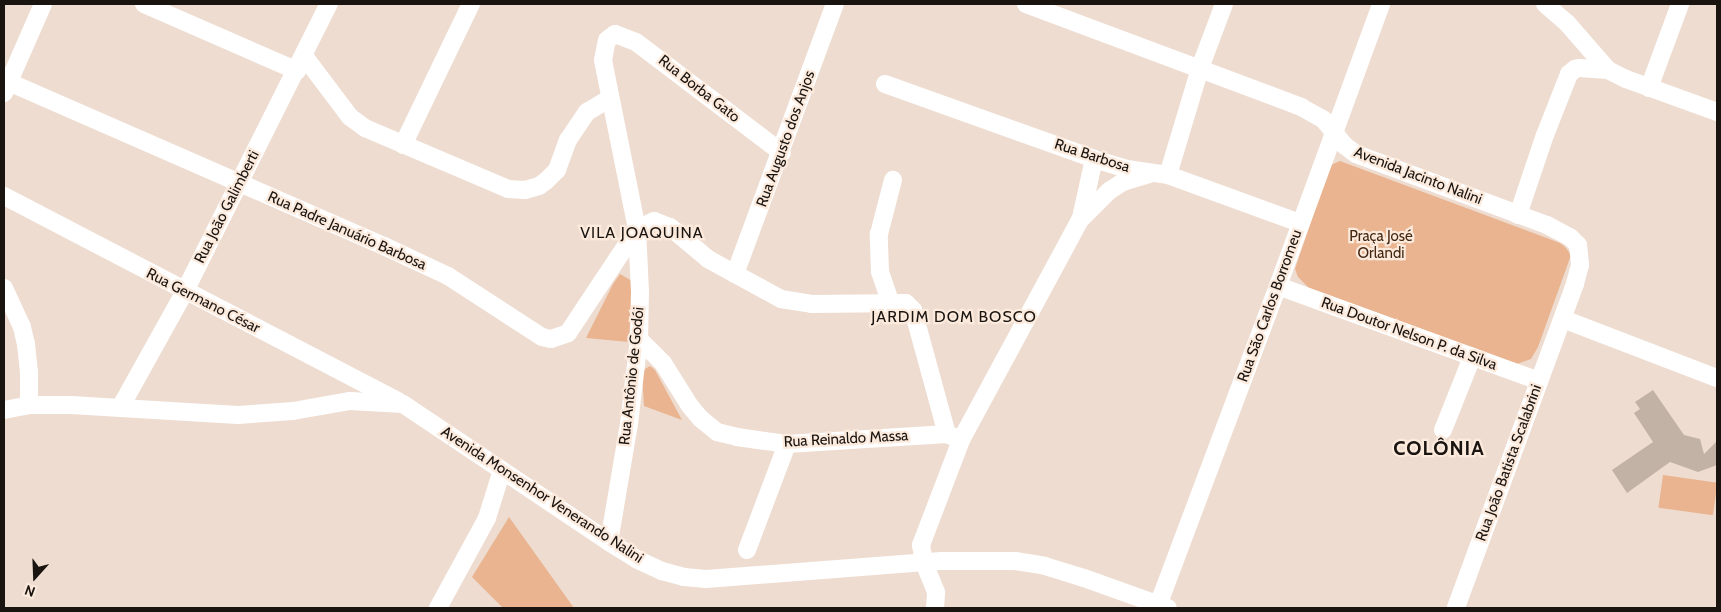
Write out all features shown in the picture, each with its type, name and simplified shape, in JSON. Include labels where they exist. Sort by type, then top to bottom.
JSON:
[{"type":"street","points":[[5,85],[43,4]]},
{"type":"street","points":[[144,4],[300,64],[350,117],[365,128],[508,189],[524,190],[539,186],[557,170],[568,140],[587,112],[609,99]]},
{"type":"street","name":"Rua João Galimberti","points":[[120,408],[185,291],[329,4]]},
{"type":"street","points":[[403,145],[471,4]]},
{"type":"street","name":"Rua Augusto dos Anjos","points":[[735,274],[782,154],[835,4]]},
{"type":"street","name":"Avenida Jacinto Nalini","points":[[1026,4],[1200,68],[1315,114],[1324,120],[1334,134],[1356,154],[1560,231],[1571,238],[1578,246],[1580,265],[1563,319]]},
{"type":"street","points":[[1168,175],[1200,68],[1224,4]]},
{"type":"street","name":"Rua São Carlos Borromeu","points":[[1161,607],[1380,4]]},
{"type":"street","points":[[1545,4],[1567,23],[1608,70],[1626,80],[1717,112]]},
{"type":"street","points":[[1649,88],[1680,4]]},
{"type":"street","name":"Rua Borba Gato","points":[[612,34],[620,34],[636,42],[782,154]]},
{"type":"street","name":"Rua Antônio de Godói","points":[[609,542],[630,424],[639,339],[638,230],[609,99],[603,50],[612,34]]},
{"type":"street","points":[[1518,215],[1545,135],[1569,74],[1575,69],[1580,68],[1608,70]]},
{"type":"street","name":"Rua Barbosa","points":[[885,84],[1094,159],[1150,174],[1168,175],[1300,223]]},
{"type":"street","name":"Rua Padre Januário Barbosa","points":[[5,85],[384,246],[448,276],[542,337],[551,339],[568,333],[638,230]]},
{"type":"street","points":[[1080,220],[1094,159]]},
{"type":"street","points":[[935,608],[936,592],[924,562],[921,545],[954,437],[1080,220],[1109,191],[1123,182],[1150,174]]},
{"type":"street","points":[[890,301],[880,272],[879,234],[893,180]]},
{"type":"street","name":"Rua Germano César","points":[[4,196],[403,404]]},
{"type":"street","points":[[638,230],[654,221],[661,222],[708,259],[772,296],[789,301],[812,304],[890,301],[910,305],[954,437]]},
{"type":"street","name":"Rua Doutor Nelson P. da Silva","points":[[1278,286],[1539,381]]},
{"type":"street","points":[[4,288],[22,326],[26,344],[29,372],[29,405]]},
{"type":"street","points":[[1563,319],[1717,378]]},
{"type":"street","name":"Rua João Batista Scalabrini","points":[[1456,608],[1563,319]]},
{"type":"street","name":"Rua Reinaldo Massa","points":[[639,339],[663,363],[690,406],[701,419],[717,432],[737,437],[787,444],[954,437]]},
{"type":"street","points":[[1444,430],[1472,357]]},
{"type":"street","points":[[4,410],[29,405],[238,415],[293,411],[350,401],[403,404]]},
{"type":"street","name":"Avenida Monsenhor Venerando Nalini","points":[[403,404],[636,559],[662,571],[684,577],[706,579],[924,562],[1016,561],[1076,576],[1161,607]]},
{"type":"street","points":[[747,550],[787,444]]},
{"type":"street","points":[[438,608],[487,518],[502,470]]},
{"type":"green space","name":"Praça José Orlandi","points":[[1340,161],[1560,243],[1566,248],[1571,255],[1538,347],[1531,359],[1517,364],[1309,288],[1298,277],[1295,269],[1327,174],[1331,165]]},
{"type":"green space","points":[[620,274],[632,281],[629,342],[586,338],[613,284]]},
{"type":"green space","points":[[650,366],[655,370],[682,420],[644,406],[642,375],[645,369]]},
{"type":"green space","points":[[1663,475],[1717,483],[1713,515],[1658,508]]},
{"type":"green space","points":[[509,517],[574,608],[503,608],[472,577]]},
{"type":"building","points":[[1653,390],[1684,435],[1700,439],[1704,454],[1717,441],[1717,465],[1698,472],[1670,462],[1627,493],[1612,470],[1653,442],[1634,413],[1640,409],[1635,402]]},
{"type":"district","name":"VILA JOAQUINA","points":[[642,233]]},
{"type":"district","name":"JARDIM DOM BOSCO","points":[[954,317]]},
{"type":"district","name":"COLÔNIA","points":[[1439,448]]}]
